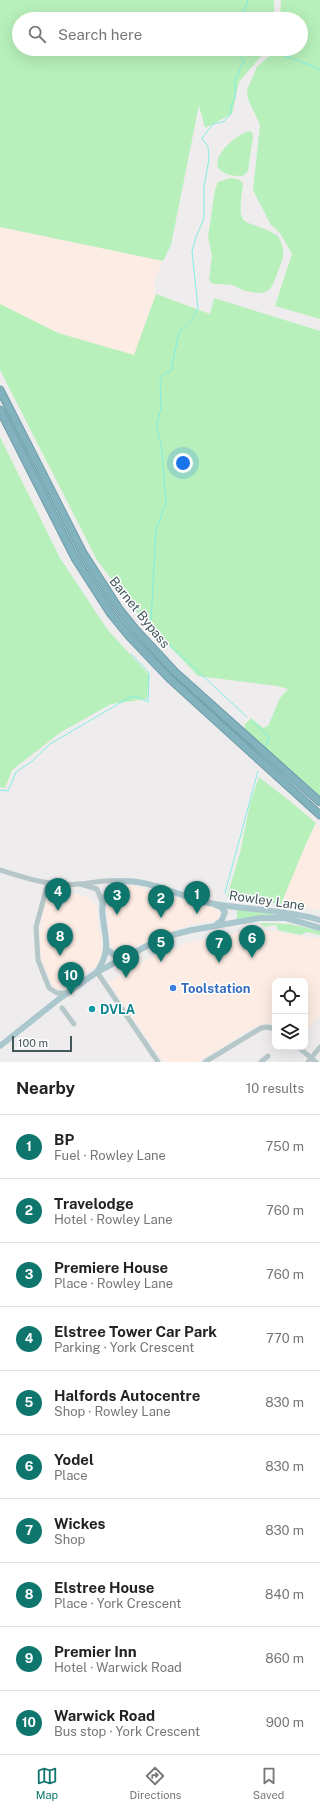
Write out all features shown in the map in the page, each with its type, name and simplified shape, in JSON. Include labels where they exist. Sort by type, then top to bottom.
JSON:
[{"type":"highway","name":"Barnet Bypass","points":[[0,390],[83,554],[119,609],[136,630],[175,672],[320,802]]},
{"type":"highway","name":"Barnet Bypass","points":[[0,410],[75,558],[115,620],[144,653],[169,678],[320,815]]},
{"type":"main road","points":[[0,1046],[64,995],[97,972],[104,961],[106,949],[102,902],[110,889],[122,882]]},
{"type":"main road","name":"Rowley Lane","points":[[122,882],[150,886],[215,904],[292,913],[320,920]]},
{"type":"main road","points":[[215,904],[221,907],[225,912],[222,920],[216,925]]},
{"type":"main road","name":"Rowley Lane","points":[[97,972],[129,954],[169,936],[216,925],[260,918],[275,918],[293,920],[320,928]]},
{"type":"main road","points":[[106,949],[117,956],[129,954]]},
{"type":"street","name":"Rowley Lane","points":[[0,870],[48,883],[80,884],[97,881],[122,882]]},
{"type":"street","points":[[48,883],[36,927],[36,947],[40,968],[47,984],[51,990],[64,995]]},
{"type":"street","points":[[80,884],[97,889],[102,902]]},
{"type":"street","points":[[97,972],[158,1062]]},
{"type":"street","points":[[62,1008],[74,1024]]},
{"type":"street","points":[[205,1062],[261,1028],[272,1028]]},
{"type":"street","points":[[309,1060],[320,1048]]},
{"type":"street","points":[[301,1050],[309,1060],[316,1062]]},
{"type":"street","points":[[261,1062],[268,1056]]},
{"type":"shaded area","points":[[0,227],[163,261],[154,280],[156,294],[134,355],[58,333],[0,304]]},
{"type":"shaded area","points":[[316,823],[320,827],[320,910],[281,904],[305,846]]},
{"type":"shaded area","points":[[125,884],[217,909],[220,912],[219,918],[214,921],[196,923],[123,951],[118,951],[113,948],[110,942],[106,904],[108,896],[112,891]]},
{"type":"shaded area","points":[[56,890],[88,897],[97,908],[102,955],[98,965],[61,989],[56,988],[51,983],[41,958],[40,943],[41,920],[47,896]]},
{"type":"shaded area","points":[[252,928],[320,939],[320,1015],[308,1029],[308,978],[272,978],[272,1024],[265,1023],[252,1028],[198,1062],[163,1062],[109,982],[165,949],[175,948],[186,943],[227,935]]},
{"type":"green space","points":[[0,0],[274,0],[274,12],[12,12],[12,56],[261,56],[239,82],[232,114],[205,128],[199,105],[171,245],[163,261],[0,227]]},
{"type":"green space","points":[[281,0],[320,0],[320,319],[275,306],[292,254],[280,233],[271,225],[253,190],[260,125],[248,99],[247,90],[257,67],[269,56],[308,56],[308,12],[280,12]]},
{"type":"green space","points":[[249,131],[252,132],[253,137],[248,171],[243,176],[233,176],[227,174],[220,169],[218,164],[219,157],[229,144],[236,138]]},
{"type":"green space","points":[[231,178],[240,180],[243,184],[241,210],[242,217],[245,221],[278,236],[282,246],[283,258],[276,278],[268,291],[259,293],[246,291],[232,285],[213,284],[209,280],[212,256],[208,237],[215,190],[218,182]]},
{"type":"green space","points":[[156,294],[210,314],[214,298],[320,331],[320,798],[244,730],[245,724],[251,718],[263,728],[268,726],[280,698],[288,689],[277,686],[198,676],[134,609],[97,560],[0,370],[0,304],[58,333],[134,355]]},
{"type":"green space","points":[[0,437],[60,558],[107,629],[149,675],[147,699],[111,704],[61,732],[12,770],[5,788],[0,787]]},
{"type":"green space","points":[[259,777],[316,823],[281,904],[227,897],[240,853],[250,804]]},
{"type":"green space","points":[[237,910],[289,915],[237,920]]},
{"type":"green space","points":[[259,923],[290,924],[320,931],[320,935],[307,932],[300,935],[278,930],[276,925],[266,927]]},
{"type":"waterway","points":[[244,12],[248,0]]},
{"type":"waterway","points":[[239,56],[244,61],[235,80],[235,98],[232,103],[230,115],[223,122],[213,124],[202,138],[208,147],[209,159],[204,187],[204,218],[192,251],[198,308],[192,319],[179,332],[171,371],[164,374],[160,380],[161,408],[157,425],[162,452],[166,504],[156,529],[151,621],[148,625],[247,717]]},
{"type":"waterway","points":[[286,56],[320,69]]},
{"type":"waterway","points":[[0,790],[8,791],[16,772],[31,762],[50,744],[130,697],[138,697],[148,702],[149,673],[131,654]]},
{"type":"waterway","points":[[252,721],[269,737],[266,746]]},
{"type":"waterway","points":[[225,893],[258,771]]},
{"type":"place","name":"Elstree Tower Car Park","points":[[58,911]]},
{"type":"place","name":"BP","points":[[197,914]]},
{"type":"place","name":"Premiere House","points":[[117,915]]},
{"type":"place","name":"Travelodge","points":[[161,918]]},
{"type":"place","name":"Elstree House","points":[[60,956]]},
{"type":"place","name":"Yodel","points":[[252,958]]},
{"type":"place","name":"Halfords Autocentre","points":[[161,962]]},
{"type":"place","name":"Wickes","points":[[219,963]]},
{"type":"place","name":"Premier Inn","points":[[126,978]]},
{"type":"place","name":"Toolstation","points":[[173,988]]},
{"type":"place","name":"Warwick Road","points":[[71,995]]},
{"type":"place","name":"DVLA","points":[[92,1009]]}]
